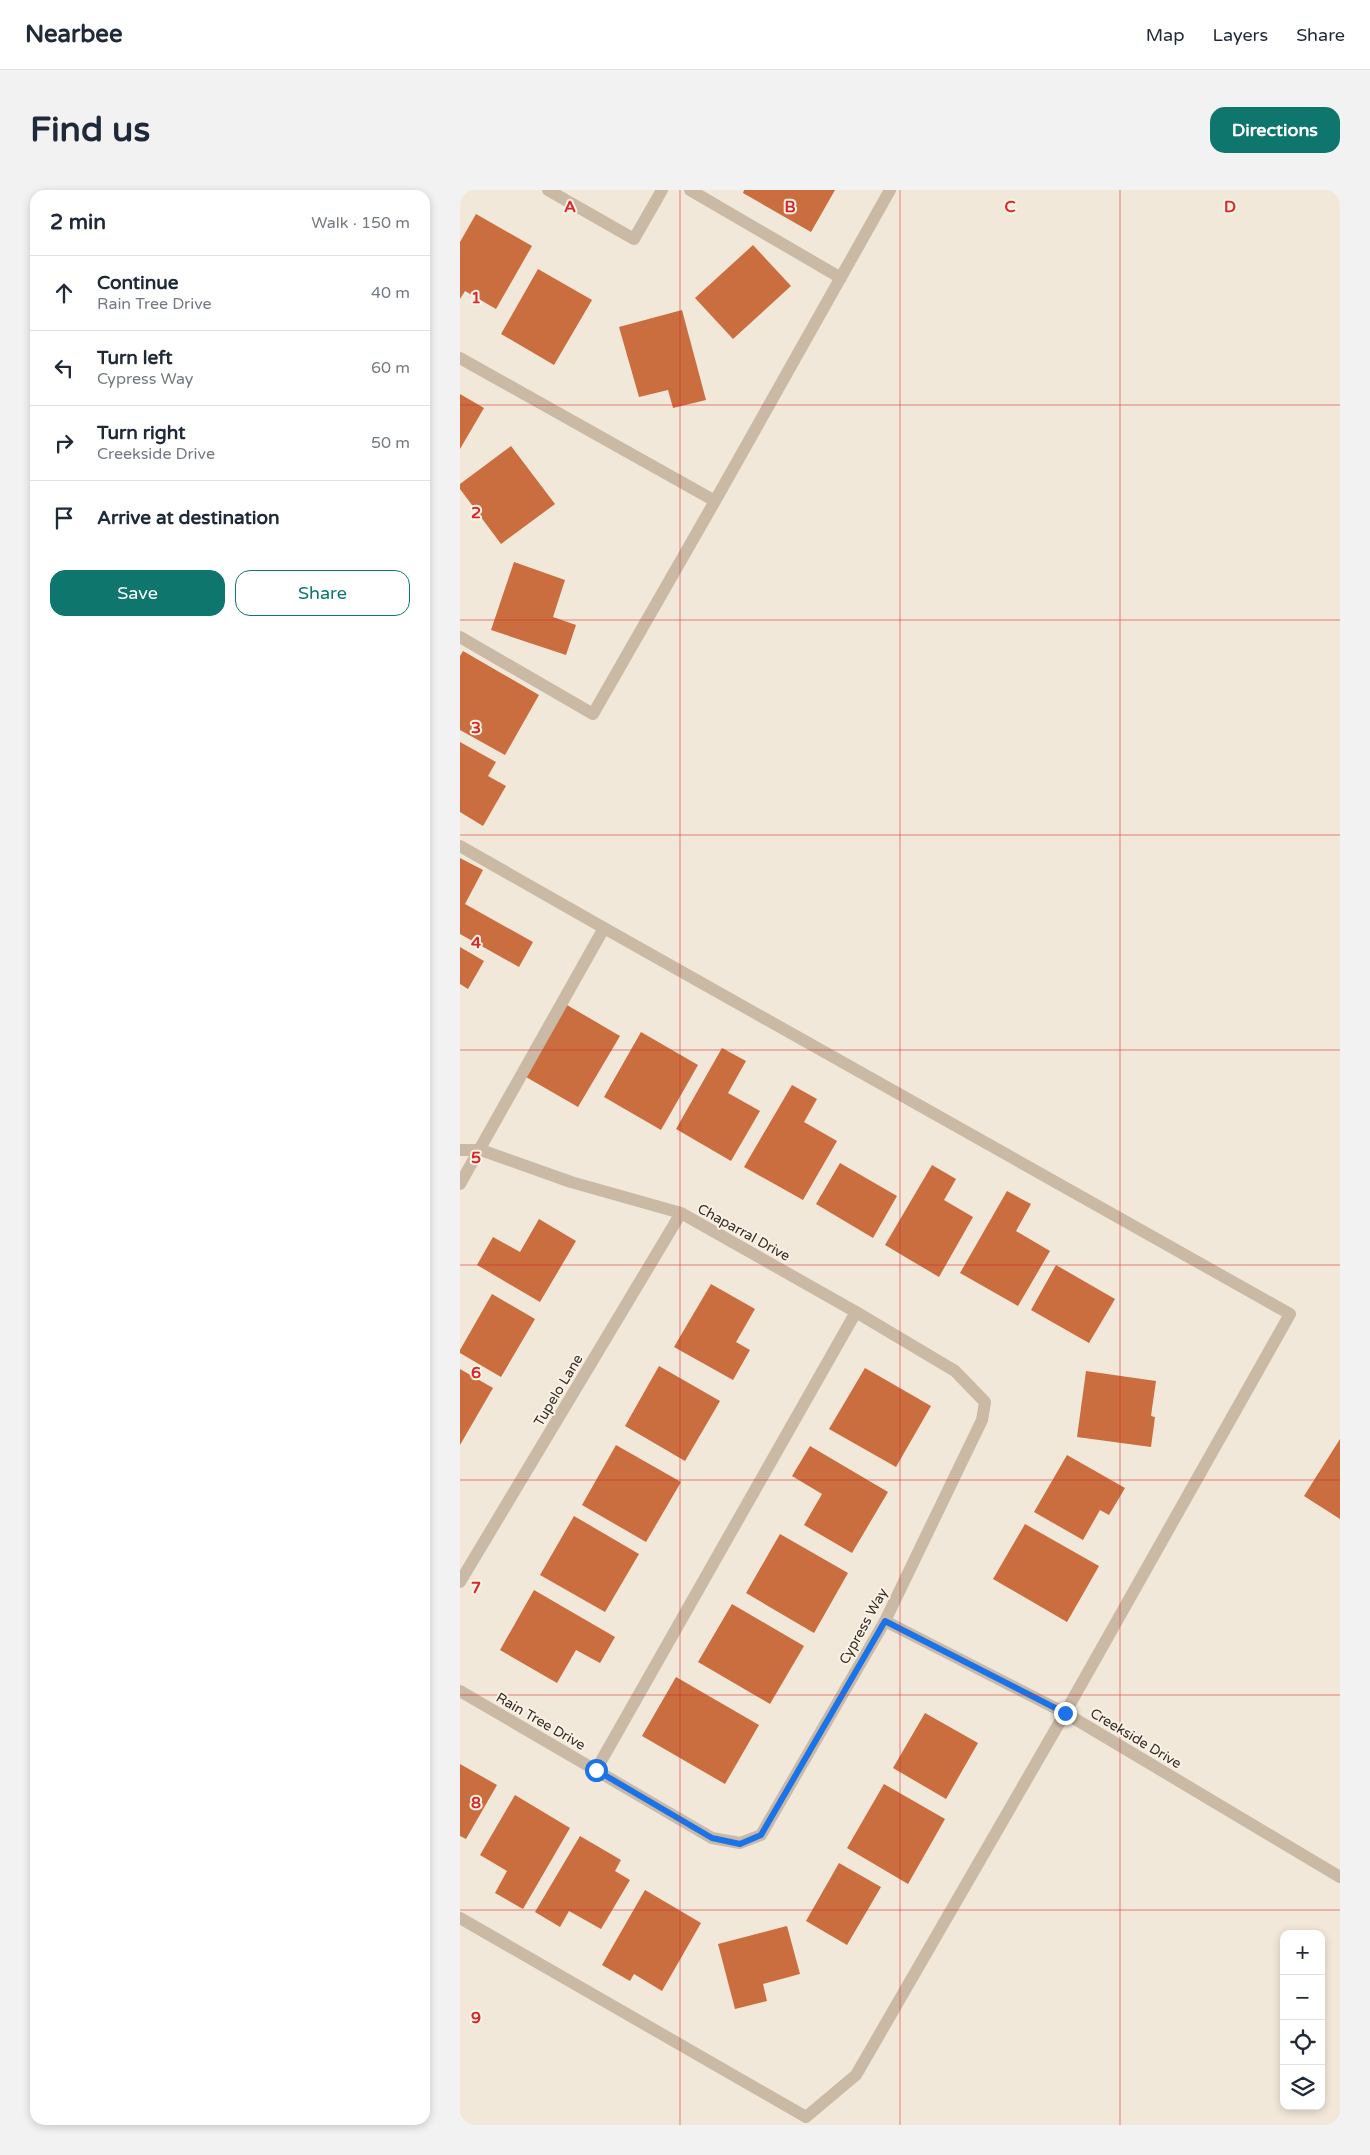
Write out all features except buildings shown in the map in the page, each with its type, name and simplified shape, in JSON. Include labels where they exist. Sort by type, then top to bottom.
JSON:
[{"type":"street","points":[[548,190],[634,239],[662,190]]},
{"type":"street","points":[[690,190],[841,278]]},
{"type":"street","points":[[460,637],[592,714],[715,501],[890,190]]},
{"type":"street","points":[[460,358],[715,501]]},
{"type":"street","points":[[460,846],[1290,1314],[1065,1713],[856,2075],[806,2117],[460,1918]]},
{"type":"street","points":[[460,1184],[481,1150],[604,928]]},
{"type":"street","name":"Chaparral Drive","points":[[460,1150],[481,1150],[571,1182],[681,1213],[856,1312],[955,1371],[984,1402]]},
{"type":"street","name":"Tupelo Lane","points":[[460,1582],[681,1213]]},
{"type":"street","points":[[596,1770],[856,1312]]},
{"type":"street","name":"Cypress Way","points":[[740,1844],[761,1835],[885,1621],[982,1420],[984,1402]]},
{"type":"street","name":"Creekside Drive","points":[[885,1621],[1065,1713],[1340,1876]]},
{"type":"street","name":"Rain Tree Drive","points":[[460,1691],[712,1838],[740,1844]]},
{"type":"route","points":[[596,1770],[712,1838],[740,1844],[761,1835],[885,1621],[1065,1713]]}]
